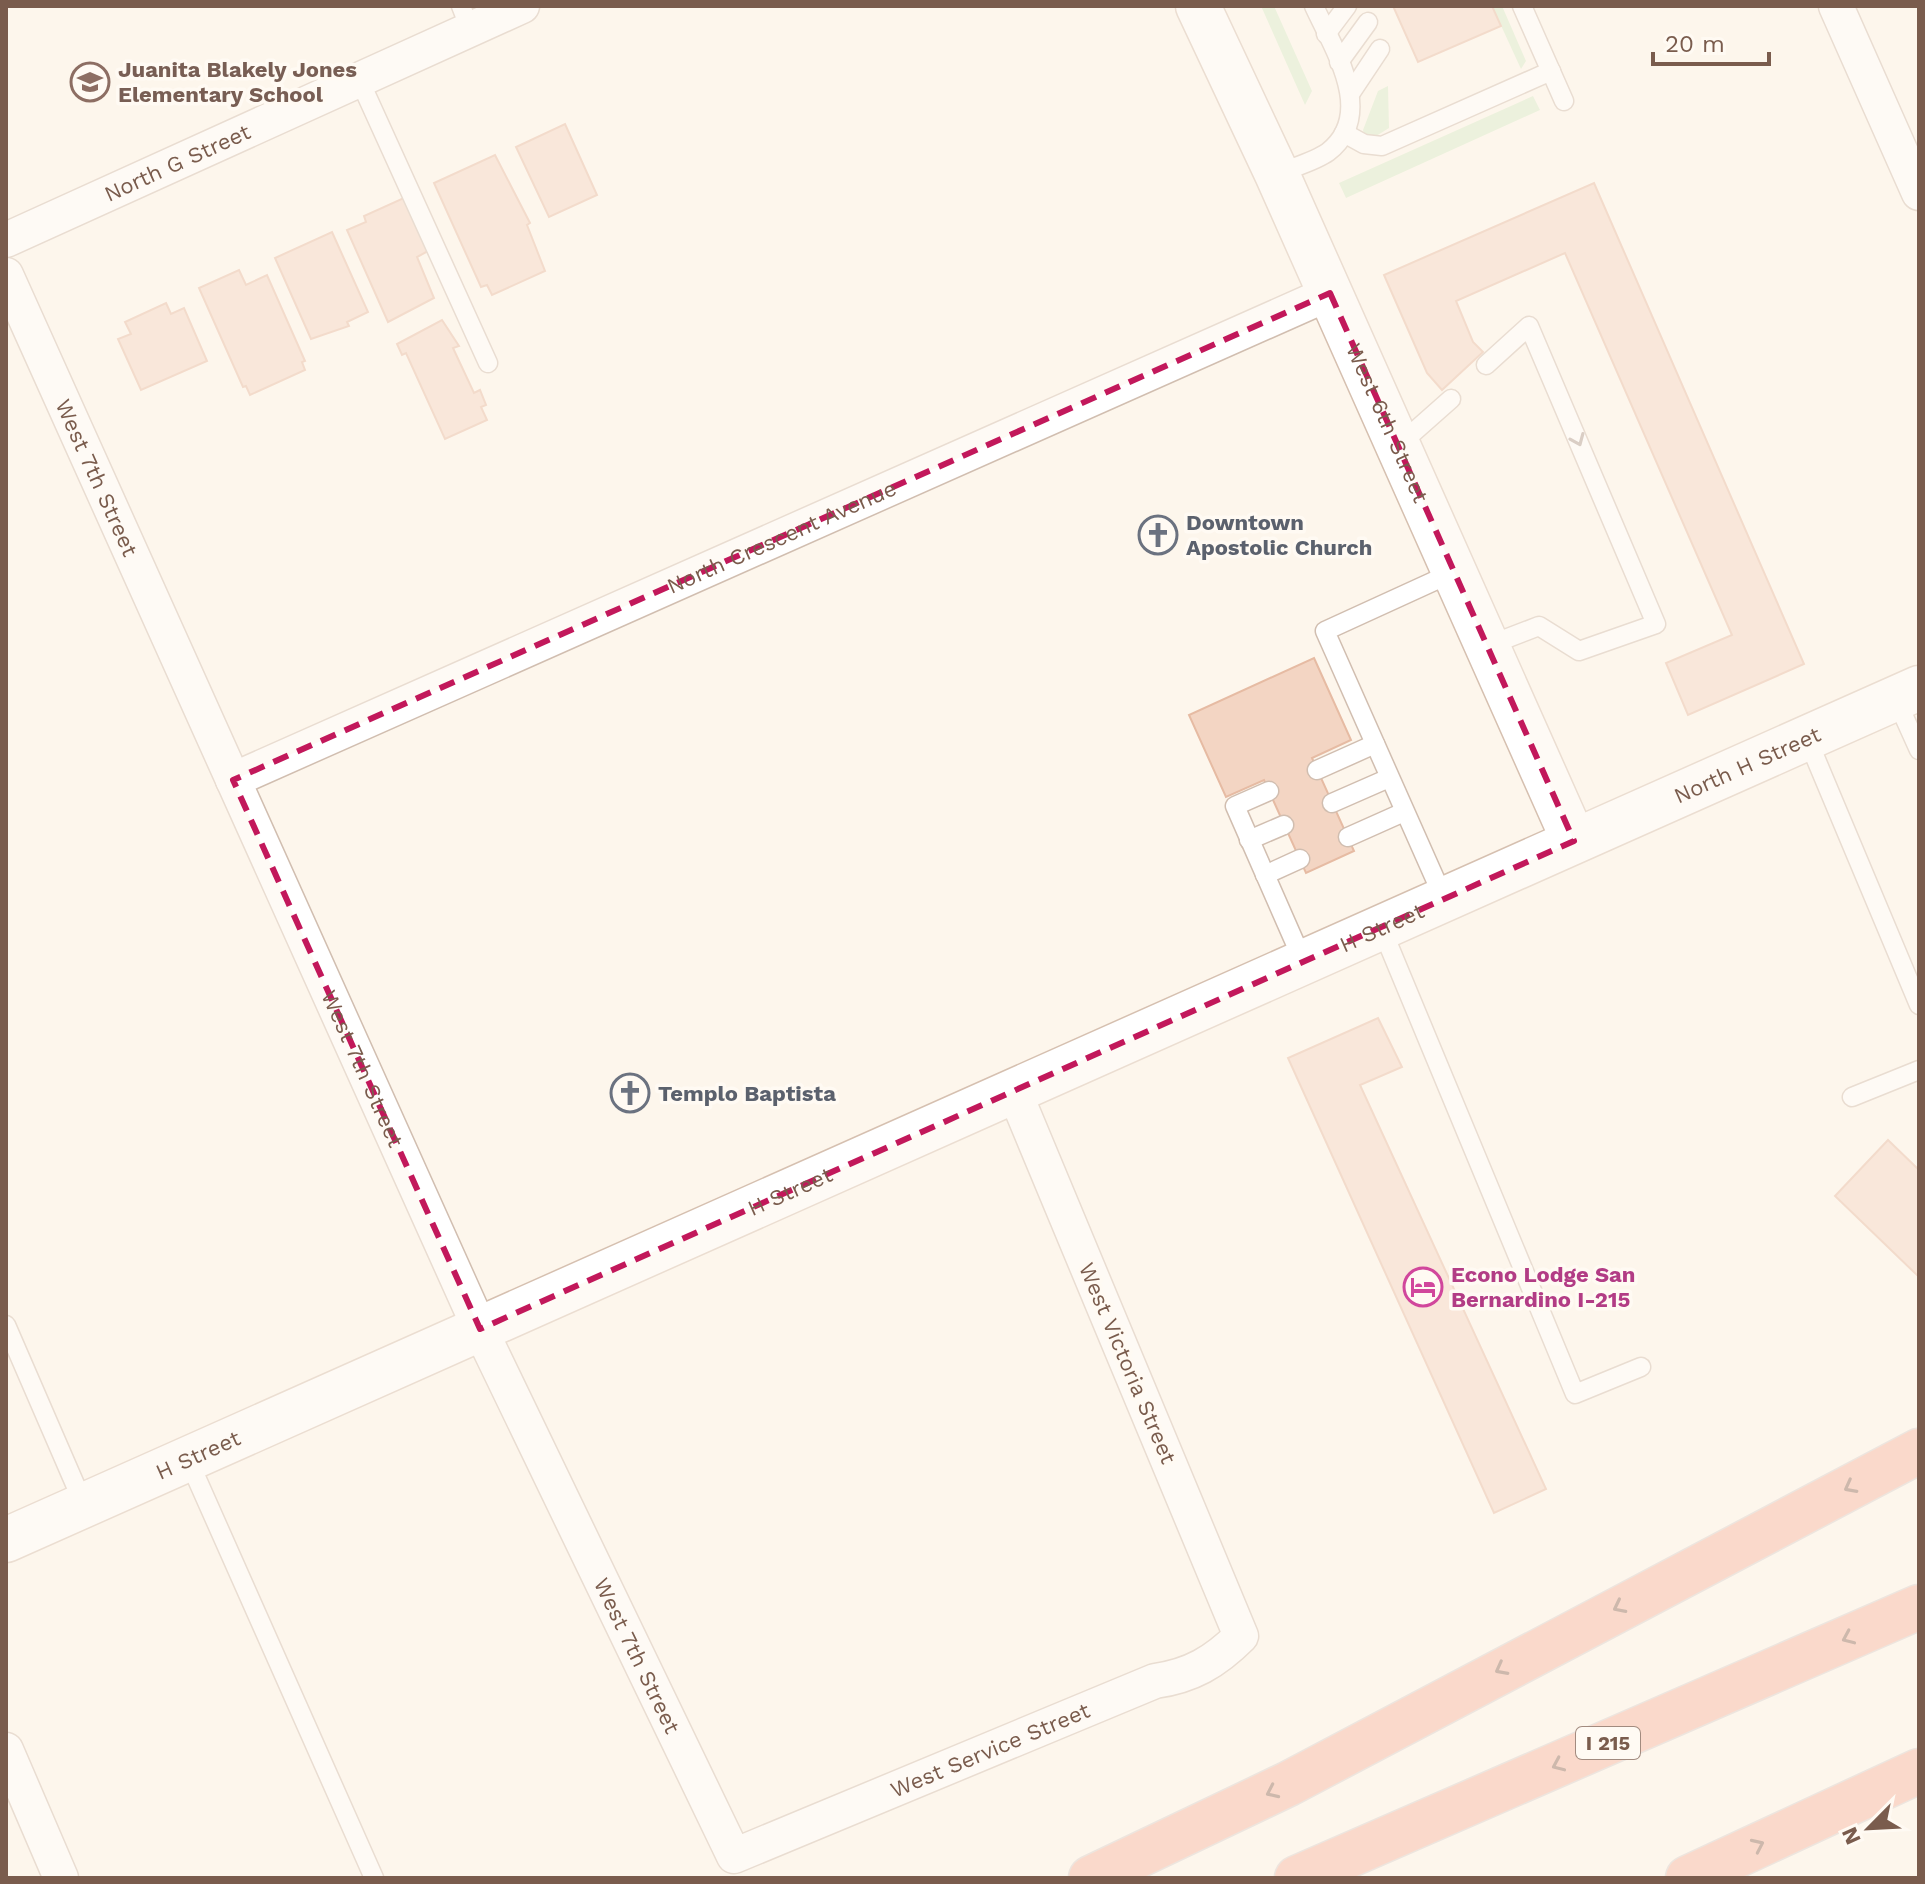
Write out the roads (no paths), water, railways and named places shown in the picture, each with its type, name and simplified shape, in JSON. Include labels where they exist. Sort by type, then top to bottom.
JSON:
[{"type":"highway","points":[[1091,1878],[1288,1784],[1570,1632],[1919,1451]]},
{"type":"highway","name":"I 215","points":[[1297,1878],[1919,1607]]},
{"type":"highway","points":[[1688,1878],[1919,1771]]},
{"type":"street","name":"North G Street","points":[[6,240],[359,79],[466,18],[522,6]]},
{"type":"street","name":"West 6th Street","points":[[1198,6],[1277,174],[1574,841]]},
{"type":"street","points":[[1836,6],[1919,193]]},
{"type":"street","name":"West 7th Street","points":[[6,275],[480,1329],[734,1856]]},
{"type":"street","name":"North Crescent Avenue","points":[[233,780],[1330,293]]},
{"type":"street","name":"North H Street","points":[[1574,841],[1908,693]]},
{"type":"street","name":"H Street","points":[[6,1540],[1574,841]]},
{"type":"street","name":"West Victoria Street","points":[[1014,1091],[1241,1636]]},
{"type":"street","name":"West Service Street","points":[[734,1856],[1155,1681],[1182,1677],[1218,1659],[1241,1636]]},
{"type":"street","points":[[6,1750],[61,1878]]},
{"type":"lane","points":[[1326,34],[1347,6]]},
{"type":"lane","points":[[1522,6],[1564,101]]},
{"type":"lane","points":[[1277,174],[1327,153],[1344,133],[1352,103],[1339,62],[1315,7]]},
{"type":"lane","points":[[1339,62],[1368,22]]},
{"type":"lane","points":[[1350,94],[1380,49]]},
{"type":"lane","points":[[1344,133],[1364,144],[1382,146],[1551,71]]},
{"type":"lane","points":[[359,79],[488,363]]},
{"type":"lane","points":[[1486,365],[1529,326],[1656,624],[1579,651],[1539,626],[1487,646]]},
{"type":"lane","points":[[1398,446],[1451,399]]},
{"type":"lane","points":[[1444,899],[1325,631],[1454,572]]},
{"type":"lane","points":[[1908,693],[1919,750]]},
{"type":"lane","points":[[1807,737],[1919,1005]]},
{"type":"lane","points":[[1317,770],[1375,744]]},
{"type":"lane","points":[[1332,803],[1389,778]]},
{"type":"lane","points":[[1269,791],[1235,806],[1303,961]]},
{"type":"lane","points":[[1348,837],[1404,812]]},
{"type":"lane","points":[[1249,840],[1284,825]]},
{"type":"lane","points":[[1265,875],[1300,859]]},
{"type":"lane","points":[[1381,927],[1575,1394],[1641,1367]]},
{"type":"lane","points":[[1852,1097],[1919,1070]]},
{"type":"lane","points":[[6,1325],[84,1505]]},
{"type":"lane","points":[[188,1459],[374,1878]]},
{"type":"place","name":"Juanita Blakely Jones Elementary School","points":[[90,82]]},
{"type":"place","name":"Downtown Apostolic Church","points":[[1158,535]]},
{"type":"place","name":"Templo Baptista","points":[[630,1093]]},
{"type":"place","name":"Econo Lodge San Bernardino I-215","points":[[1423,1287]]}]
